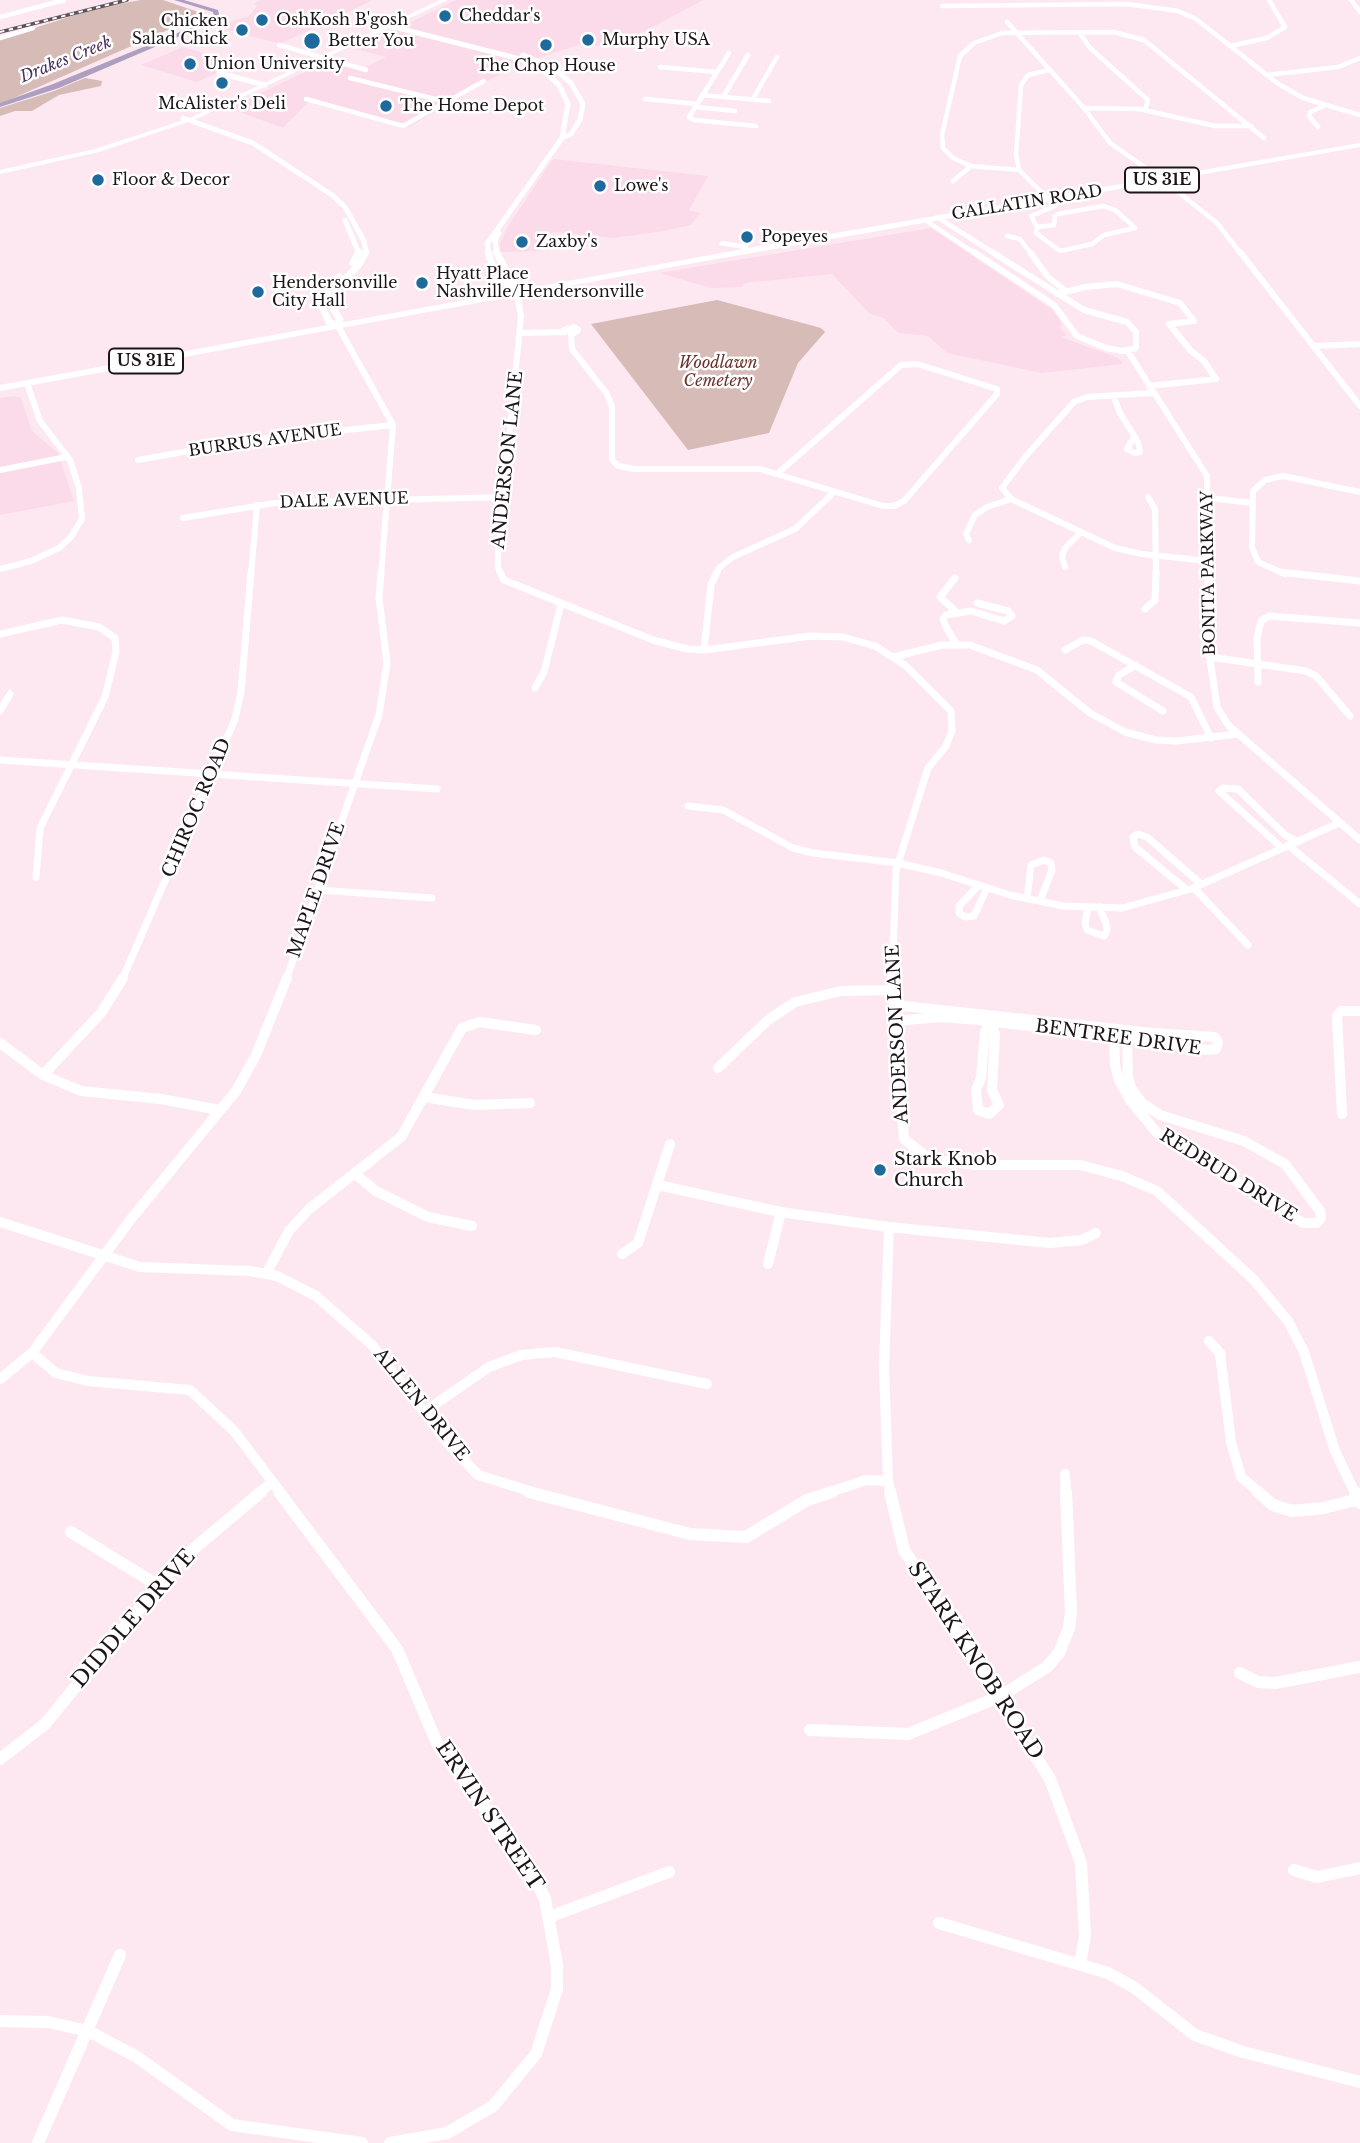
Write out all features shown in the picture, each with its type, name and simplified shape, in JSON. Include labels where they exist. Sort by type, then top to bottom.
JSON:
[{"type":"main road","points":[[391,24],[436,0]]},
{"type":"main road","points":[[0,170],[108,143],[187,119],[445,0]]},
{"type":"main road","points":[[187,119],[257,83],[320,57]]},
{"type":"main road","name":"GALLATIN ROAD","points":[[516,288],[552,287],[925,219],[1360,145]]},
{"type":"main road","points":[[953,228],[951,219],[960,214]]},
{"type":"main road","points":[[704,258],[721,241],[740,247],[768,247]]},
{"type":"main road","points":[[482,299],[503,287],[503,279]]},
{"type":"main road","name":"US 31E","points":[[0,388],[482,299],[516,288]]},
{"type":"main road","points":[[31,396],[37,387],[58,377]]},
{"type":"street","points":[[0,17],[64,0]]},
{"type":"street","points":[[997,0],[1000,6]]},
{"type":"street","points":[[1230,46],[1267,38],[1286,27],[1269,0]]},
{"type":"street","points":[[1351,0],[1360,12]]},
{"type":"street","points":[[942,6],[1128,4],[1178,11],[1196,19],[1267,75],[1303,98],[1360,115]]},
{"type":"street","points":[[1007,22],[1084,108],[1110,143],[1163,180],[1217,223],[1360,406]]},
{"type":"street","points":[[391,24],[520,59],[541,69],[559,85],[568,104],[562,138],[487,244],[489,257],[503,279],[516,288]]},
{"type":"street","points":[[391,24],[530,56],[552,67],[571,83],[583,104],[580,120],[570,134],[562,138]]},
{"type":"street","points":[[0,38],[33,28]]},
{"type":"street","points":[[1131,35],[1137,30]]},
{"type":"street","points":[[1019,170],[971,166],[953,158],[943,148],[942,135],[960,56],[967,47],[981,39],[1014,32],[1114,32],[1144,40],[1264,138]]},
{"type":"street","points":[[1079,32],[1090,48],[1148,100],[1144,110]]},
{"type":"street","points":[[279,46],[366,70]]},
{"type":"street","points":[[729,53],[689,117],[756,126]]},
{"type":"street","points":[[723,97],[748,55]]},
{"type":"street","points":[[753,99],[777,57]]},
{"type":"street","points":[[1267,75],[1338,67],[1360,58]]},
{"type":"street","points":[[660,67],[716,72]]},
{"type":"street","points":[[1037,227],[1054,225],[1055,216],[1058,214],[1103,206],[1115,210],[1135,228],[1104,235],[1092,244],[1060,251],[1036,233],[1037,227],[1031,216],[1055,205],[1019,170],[1016,155],[1021,85],[1028,75],[1049,70]]},
{"type":"street","points":[[219,73],[265,85]]},
{"type":"street","points":[[350,78],[447,102]]},
{"type":"street","points":[[306,99],[403,126],[484,81]]},
{"type":"street","points":[[702,94],[769,101]]},
{"type":"street","points":[[728,123],[741,98]]},
{"type":"street","points":[[645,99],[735,111]]},
{"type":"street","points":[[1084,108],[1111,106],[1144,110],[1215,126],[1251,126]]},
{"type":"street","points":[[1318,128],[1309,116],[1310,112],[1324,106]]},
{"type":"street","points":[[1352,113],[1360,107]]},
{"type":"street","points":[[187,119],[239,139],[266,154],[339,204],[354,231],[359,253],[355,266],[333,286],[323,309],[329,322],[338,326],[393,425]]},
{"type":"street","points":[[953,181],[971,166]]},
{"type":"street","points":[[925,219],[1044,298],[1062,313],[1077,336],[1106,348],[1136,348],[1139,342],[1136,332],[1127,322],[1084,310],[937,217]]},
{"type":"street","points":[[501,225],[495,239],[495,250],[516,288]]},
{"type":"street","points":[[1007,236],[1020,239],[1048,276],[1066,291]]},
{"type":"street","points":[[1044,298],[1066,291],[1117,284],[1180,303],[1194,321],[1169,324],[1191,351],[1204,361],[1216,379],[1087,397],[1067,407],[1002,488],[1011,499],[1115,548],[1157,556],[1208,561]]},
{"type":"street","name":"ANDERSON LANE","points":[[516,288],[522,309],[498,567],[504,580],[653,640],[687,649],[704,650],[773,639],[844,637],[875,646],[905,664],[951,711],[952,732],[946,747],[929,768],[923,781],[898,863],[893,990],[904,1139],[931,1160],[976,1165],[1080,1165],[1122,1176],[1157,1191],[1253,1279],[1288,1321],[1304,1352],[1335,1451],[1359,1501]]},
{"type":"street","points":[[520,333],[568,333],[572,349],[607,394],[612,407],[612,460],[615,464],[628,469],[745,468],[777,474],[883,506],[894,506],[904,501],[997,394],[997,389],[917,364],[901,365],[777,474]]},
{"type":"street","points":[[1313,346],[1360,344]]},
{"type":"street","name":"BONITA PARKWAY","points":[[1127,350],[1208,476],[1210,657],[1217,707],[1228,725],[1360,840]]},
{"type":"street","points":[[0,569],[31,561],[59,548],[80,526],[79,488],[66,457],[40,421],[27,383]]},
{"type":"street","points":[[1113,395],[1120,414],[1134,437]]},
{"type":"street","name":"BURRUS AVENUE","points":[[138,460],[252,440],[393,425]]},
{"type":"street","name":"MAPLE DRIVE","points":[[0,1379],[32,1353],[104,1255],[236,1091],[274,1015],[379,715],[387,663],[379,598],[393,425]]},
{"type":"street","points":[[0,470],[66,457]]},
{"type":"street","points":[[1360,492],[1274,476],[1253,491],[1252,547],[1258,562],[1284,574],[1360,581]]},
{"type":"street","points":[[704,650],[711,584],[719,568],[733,557],[795,529],[834,492]]},
{"type":"street","name":"DALE AVENUE","points":[[183,518],[257,505],[505,497]]},
{"type":"street","points":[[1145,609],[1155,600],[1157,556],[1155,509],[1148,497]]},
{"type":"street","points":[[1208,498],[1253,503]]},
{"type":"street","points":[[969,540],[966,534],[975,515],[987,507],[1011,499]]},
{"type":"street","name":"CHIROC ROAD","points":[[43,1075],[101,1013],[118,989],[235,719],[241,692],[257,505]]},
{"type":"street","points":[[1065,567],[1062,557],[1065,548],[1082,532]]},
{"type":"street","points":[[955,578],[940,597],[956,612]]},
{"type":"street","points":[[956,644],[943,619],[956,612],[971,611],[1004,621],[1012,615],[1008,611],[977,603]]},
{"type":"street","points":[[535,688],[544,672],[561,604]]},
{"type":"street","points":[[1258,682],[1257,638],[1261,621],[1269,616],[1360,623]]},
{"type":"street","points":[[0,634],[62,620],[99,627],[115,638],[116,652],[111,682],[73,765],[40,828],[36,877]]},
{"type":"street","points":[[1065,650],[1086,640],[1191,697],[1211,738]]},
{"type":"street","points":[[893,657],[942,645],[956,644],[985,649],[1037,670],[1090,713],[1125,732],[1156,740],[1238,734]]},
{"type":"street","points":[[1210,657],[1306,671],[1316,676],[1350,716]]},
{"type":"street","points":[[1136,665],[1119,675],[1116,682],[1163,711]]},
{"type":"street","points":[[0,711],[10,694]]},
{"type":"street","points":[[0,760],[437,789]]},
{"type":"street","points":[[1289,845],[1284,835],[1238,789],[1219,790],[1360,904]]},
{"type":"street","points":[[688,806],[723,810],[793,848],[813,853],[898,863],[1027,899],[1088,907],[1122,908],[1194,887],[1339,823]]},
{"type":"street","points":[[1194,887],[1135,847],[1133,837],[1138,834],[1147,837],[1248,944]]},
{"type":"street","points":[[1027,899],[1031,865],[1044,860],[1051,863],[1052,870],[1040,901]]},
{"type":"street","points":[[318,890],[432,898]]},
{"type":"street","points":[[1088,907],[1085,924],[1087,930],[1104,936],[1107,931],[1106,923],[1099,907]]},
{"type":"street","points":[[718,1068],[768,1020],[795,1002],[841,991],[893,990]]},
{"type":"street","name":"BENTREE DRIVE","points":[[894,1005],[1153,1033],[1215,1037],[1218,1042],[1216,1049],[1207,1050],[1171,1042],[990,1021],[940,1017],[896,1021]]},
{"type":"street","points":[[1342,1114],[1338,1016],[1342,1011],[1360,1011]]},
{"type":"street","points":[[266,1274],[289,1231],[309,1209],[401,1137],[453,1041],[467,1025],[479,1021],[536,1030]]},
{"type":"street","points":[[990,1021],[995,1034],[992,1090],[999,1105],[989,1114],[978,1110],[976,1090],[981,1078],[985,1032],[990,1021]]},
{"type":"street","name":"REDBUD DRIVE","points":[[1114,1037],[1115,1065],[1119,1080],[1130,1100],[1157,1133],[1303,1223],[1317,1223],[1321,1218],[1316,1203],[1286,1164],[1244,1141],[1160,1115],[1142,1103],[1131,1088],[1128,1077],[1127,1038]]},
{"type":"street","points":[[0,1043],[43,1075],[81,1091],[161,1099],[219,1110]]},
{"type":"street","points":[[424,1097],[474,1105],[530,1103]]},
{"type":"street","points":[[622,1254],[638,1242],[670,1144]]},
{"type":"street","points":[[355,1174],[376,1191],[428,1217],[472,1226]]},
{"type":"street","points":[[658,1185],[781,1212],[888,1227],[1050,1243],[1082,1240],[1096,1233]]},
{"type":"street","points":[[768,1264],[781,1212]]},
{"type":"street","name":"ALLEN DRIVE","points":[[0,1222],[140,1267],[179,1266],[266,1274],[277,1276],[316,1296],[372,1345],[478,1475],[500,1484],[690,1534],[746,1537],[807,1500],[866,1480],[888,1481]]},
{"type":"street","name":"STARK KNOB ROAD","points":[[888,1227],[884,1366],[888,1481],[904,1550],[1051,1779],[1081,1863],[1085,1936],[1080,1964]]},
{"type":"street","points":[[1209,1340],[1220,1353],[1231,1443],[1241,1477],[1273,1505],[1292,1511],[1359,1501]]},
{"type":"street","points":[[424,1412],[489,1367],[533,1354],[555,1352],[707,1384]]},
{"type":"street","name":"ERVIN STREET","points":[[32,1353],[56,1373],[67,1376],[89,1381],[190,1390],[234,1431],[397,1649],[437,1742],[530,1869],[545,1899],[557,1965],[556,1989],[536,2054],[493,2106],[447,2133],[390,2143]]},
{"type":"street","points":[[810,1731],[872,1735],[908,1734],[999,1697],[1047,1667],[1059,1653],[1069,1628],[1071,1586],[1065,1474]]},
{"type":"street","name":"DIDDLE DRIVE","points":[[0,1759],[46,1724],[177,1563],[272,1482]]},
{"type":"street","points":[[71,1532],[159,1586]]},
{"type":"street","points":[[1240,1673],[1258,1682],[1276,1683],[1360,1667]]},
{"type":"street","points":[[1294,1870],[1317,1877],[1360,1868]]},
{"type":"street","points":[[549,1917],[669,1872]]},
{"type":"street","points":[[940,1923],[1108,1973],[1135,1988],[1195,2035],[1243,2052],[1360,2082]]},
{"type":"street","points":[[38,2143],[120,1955]]},
{"type":"street","points":[[0,2021],[48,2022],[88,2031],[137,2057],[232,2125],[362,2143]]},
{"type":"shaded area","points":[[261,0],[373,0],[280,44],[221,28],[222,25],[249,16],[257,6],[254,4]]},
{"type":"shaded area","points":[[456,0],[703,0],[621,44],[582,44],[516,65],[410,126],[401,128],[308,102],[283,128],[229,108],[326,62],[360,70],[386,57],[356,49]]},
{"type":"shaded area","name":"Union University","points":[[183,47],[239,63],[197,82],[141,65]]},
{"type":"shaded area","points":[[553,159],[708,176],[689,210],[700,213],[691,225],[658,232],[613,238],[553,232],[541,239],[540,251],[501,252],[500,243],[507,228]]},
{"type":"shaded area","points":[[931,228],[1054,311],[1062,324],[1059,327],[1067,335],[1061,337],[1118,358],[1123,364],[1042,373],[947,353],[928,336],[898,333],[884,318],[870,314],[832,274],[745,283],[742,287],[711,288],[659,273]]},
{"type":"shaded area","points":[[0,398],[21,398],[32,431],[58,453],[74,501],[0,515]]},
{"type":"green space","points":[[141,0],[163,0],[204,14],[0,104],[0,39],[97,8]]},
{"type":"green space","points":[[85,78],[102,81],[101,86],[59,95],[32,111],[15,111],[0,116],[0,108]]},
{"type":"green space","name":"Woodlawn Cemetery","points":[[717,300],[821,328],[825,332],[798,363],[769,433],[688,450],[591,324]]},
{"type":"waterway","name":"Drakes Creek","points":[[0,105],[56,86],[217,19],[216,11],[177,0]]},
{"type":"railway","points":[[0,32],[127,0]]},
{"type":"place","name":"Cheddar's","points":[[445,16]]},
{"type":"place","name":"OshKosh B'gosh","points":[[262,20]]},
{"type":"place","name":"Chicken Salad Chick","points":[[242,30]]},
{"type":"place","name":"Murphy USA","points":[[588,40]]},
{"type":"place","name":"Better You","points":[[312,41]]},
{"type":"place","name":"The Chop House","points":[[546,45]]},
{"type":"place","name":"Union University","points":[[190,64]]},
{"type":"place","name":"McAlister's Deli","points":[[222,83]]},
{"type":"place","name":"The Home Depot","points":[[386,106]]},
{"type":"place","name":"Floor & Decor","points":[[98,180]]},
{"type":"place","name":"Lowe's","points":[[600,186]]},
{"type":"place","name":"Popeyes","points":[[747,237]]},
{"type":"place","name":"Zaxby's","points":[[522,242]]},
{"type":"place","name":"Hyatt Place Nashville/Hendersonville","points":[[422,283]]},
{"type":"place","name":"Hendersonville City Hall","points":[[258,292]]},
{"type":"place","name":"Stark Knob Church","points":[[880,1170]]}]
